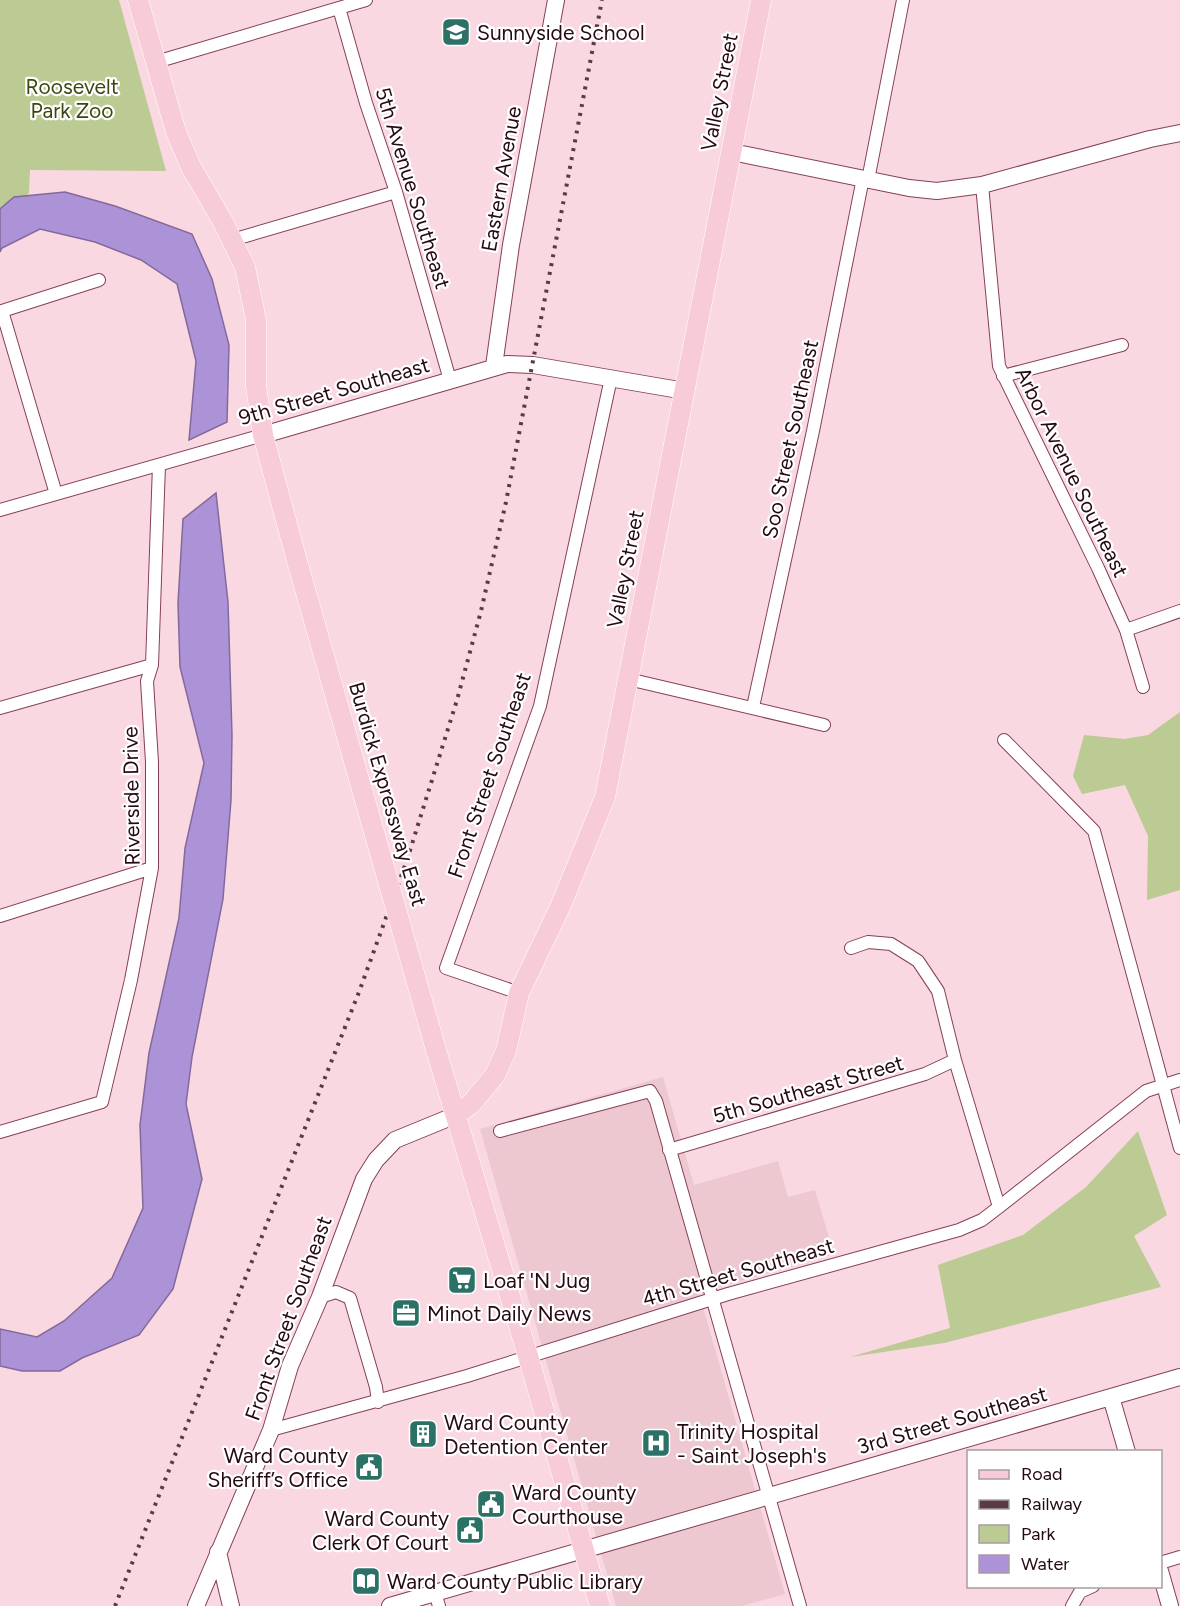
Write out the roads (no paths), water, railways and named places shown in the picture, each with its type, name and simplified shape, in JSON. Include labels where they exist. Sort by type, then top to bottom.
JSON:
[{"type":"main road","name":"Burdick Expressway East","points":[[138,0],[176,132],[191,167],[245,267],[254,306],[256,386],[263,435],[436,1050],[600,1606]]},
{"type":"main road","name":"Valley Street","points":[[456,1115],[471,1104],[495,1075],[506,1051],[519,993],[561,905],[604,797],[761,0]]},
{"type":"street","points":[[156,62],[366,0]]},
{"type":"street","name":"Eastern Avenue","points":[[494,366],[512,246],[556,0]]},
{"type":"street","name":"Soo Street Southeast","points":[[753,707],[903,0]]},
{"type":"street","name":"5th Avenue Southeast","points":[[339,8],[366,104],[396,192],[450,380]]},
{"type":"street","points":[[732,152],[938,191],[982,185],[1150,139],[1180,133]]},
{"type":"street","name":"Arbor Avenue Southeast","points":[[982,185],[999,366],[1126,630],[1143,687]]},
{"type":"street","points":[[232,240],[396,192]]},
{"type":"street","points":[[56,494],[2,311],[99,280]]},
{"type":"street","points":[[1003,376],[1122,345]]},
{"type":"street","name":"9th Street Southeast","points":[[0,510],[494,366],[525,364],[685,391]]},
{"type":"street","name":"Front Street Southeast","points":[[519,993],[446,968],[540,706],[611,378]]},
{"type":"street","name":"Riverside Drive","points":[[0,1132],[102,1102],[131,980],[152,868],[152,762],[147,681],[152,665],[159,465]]},
{"type":"street","points":[[1126,630],[1180,610]]},
{"type":"street","points":[[0,708],[152,665]]},
{"type":"street","points":[[628,679],[824,725]]},
{"type":"street","points":[[1005,740],[1094,831],[1180,1148]]},
{"type":"street","points":[[0,916],[152,868]]},
{"type":"street","points":[[851,948],[868,942],[891,944],[918,961],[938,991],[999,1207]]},
{"type":"street","name":"5th Southeast Street","points":[[669,1150],[925,1074],[956,1060]]},
{"type":"street","name":"4th Street Southeast","points":[[271,1430],[467,1376],[711,1299],[959,1230],[982,1220],[1146,1090],[1180,1080]]},
{"type":"street","points":[[500,1131],[650,1091],[656,1101],[800,1606]]},
{"type":"street","name":"Front Street Southeast","points":[[196,1606],[271,1430],[291,1366],[320,1297],[364,1179],[395,1140],[456,1115]]},
{"type":"street","points":[[320,1297],[336,1292],[350,1298],[378,1401]]},
{"type":"street","name":"3rd Street Southeast","points":[[390,1606],[437,1600],[583,1549],[1180,1377]]},
{"type":"street","points":[[1111,1397],[1126,1450]]},
{"type":"street","points":[[218,1551],[231,1606]]},
{"type":"street","points":[[1162,1563],[1180,1557]]},
{"type":"street","points":[[1162,1575],[1170,1606]]},
{"type":"street","points":[[1072,1606],[1080,1592],[1090,1588]]},
{"type":"water","points":[[65,192],[115,206],[192,234],[212,279],[229,345],[227,422],[189,440],[196,361],[177,284],[141,260],[95,242],[40,229],[2,248],[0,252],[0,209],[14,197]]},
{"type":"water","points":[[216,493],[228,602],[232,735],[231,800],[223,899],[192,1057],[186,1104],[202,1179],[173,1289],[139,1335],[82,1358],[60,1371],[22,1371],[0,1366],[0,1329],[37,1337],[64,1321],[112,1278],[143,1208],[140,1125],[149,1053],[179,918],[185,848],[204,763],[180,667],[178,603],[183,519]]},
{"type":"railway","points":[[115,1606],[359,992],[407,860],[457,700],[481,611],[506,502],[602,0]]},
{"type":"place","name":"Sunnyside School","points":[[456,32]]},
{"type":"place","name":"Loaf 'N Jug","points":[[462,1280]]},
{"type":"place","name":"Minot Daily News","points":[[406,1313]]},
{"type":"place","name":"Ward County Detention Center","points":[[423,1434]]},
{"type":"place","name":"Trinity Hospital - Saint Joseph's","points":[[656,1443]]},
{"type":"place","name":"Ward County Sheriff’s Office","points":[[369,1467]]},
{"type":"place","name":"Ward County Courthouse","points":[[491,1504]]},
{"type":"place","name":"Ward County Clerk Of Court","points":[[470,1530]]},
{"type":"place","name":"Ward County Public Library","points":[[366,1581]]},
{"type":"park label","name":"Roosevelt Park Zoo","points":[[72,98]]}]
